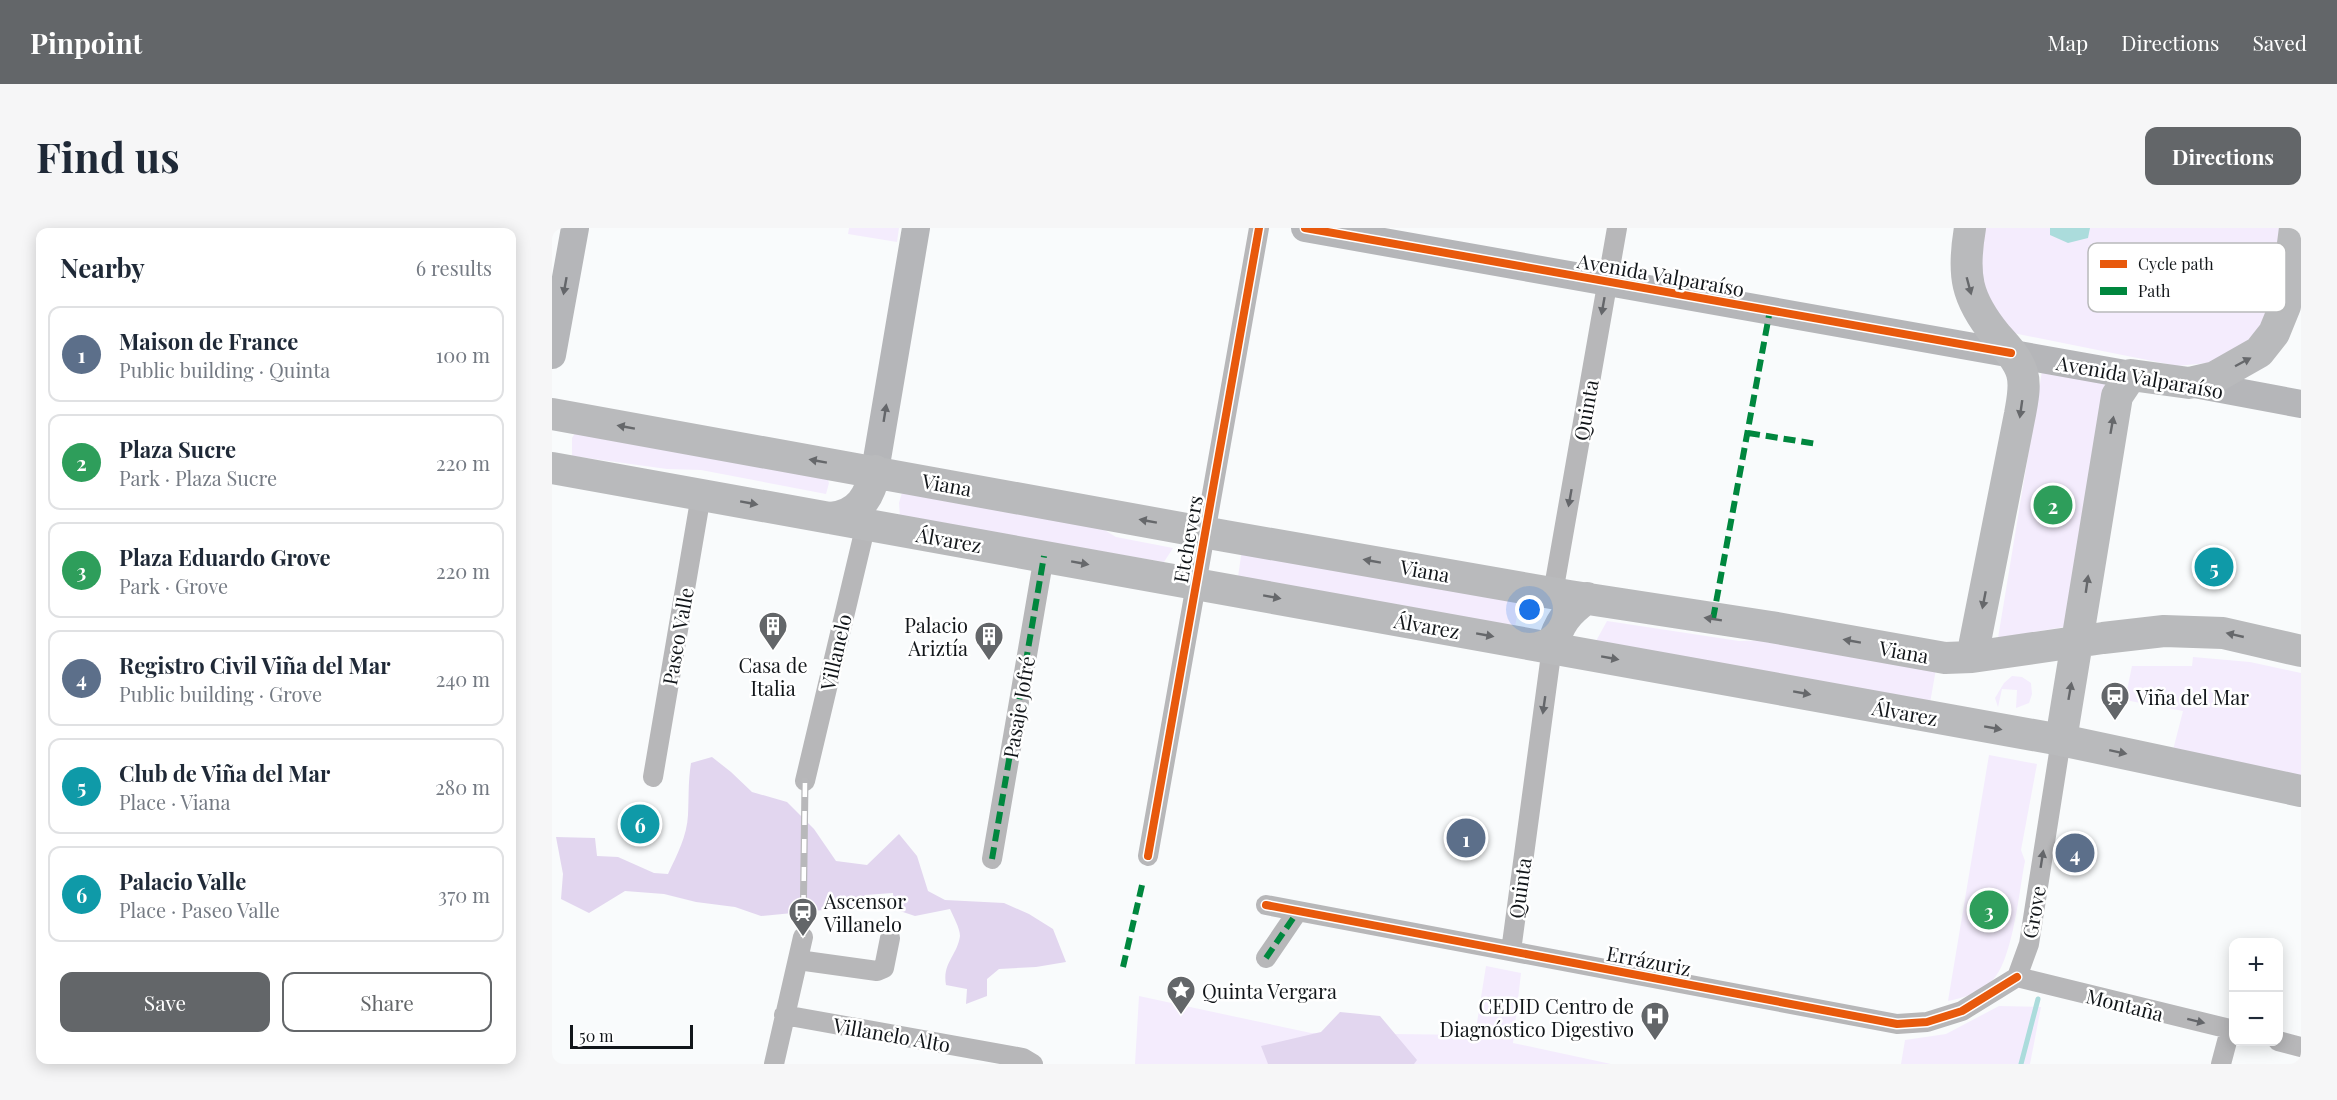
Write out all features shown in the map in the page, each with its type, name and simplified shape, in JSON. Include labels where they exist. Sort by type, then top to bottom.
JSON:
[{"type":"main road","points":[[1970,228],[1966,251],[1966,280],[1986,322],[2012,353],[2022,373],[2023,390],[1972,657]]},
{"type":"main road","points":[[2286,298],[2295,228]]},
{"type":"main road","points":[[2189,383],[2215,377],[2259,352],[2274,333],[2283,312]]},
{"type":"main road","points":[[2061,740],[2079,642],[2117,396],[2131,375]]},
{"type":"main road","name":"Avenida Valparaíso","points":[[2131,375],[2189,383]]},
{"type":"main road","name":"Viana","points":[[552,414],[1553,593],[1771,627],[1945,658],[1972,657],[2164,631],[2223,633],[2301,651]]},
{"type":"main road","name":"Álvarez","points":[[552,468],[2061,740],[2301,791]]},
{"type":"main road","points":[[830,518],[848,514],[863,503],[871,490],[876,471]]},
{"type":"main road","points":[[1552,647],[1563,620],[1587,598]]},
{"type":"street","points":[[552,355],[575,228]]},
{"type":"street","points":[[876,471],[916,228]]},
{"type":"street","name":"Etchevers","points":[[1148,856],[1259,228]]},
{"type":"street","name":"Avenida Valparaíso","points":[[1305,228],[2131,375]]},
{"type":"street","name":"Quinta","points":[[1553,593],[1617,228]]},
{"type":"street","name":"Avenida Valparaíso","points":[[2189,383],[2301,404]]},
{"type":"street","name":"Paseo Valle","points":[[653,777],[701,495]]},
{"type":"street","name":"Villanelo","points":[[805,781],[866,524]]},
{"type":"street","name":"Pasaje Jofré","points":[[992,859],[1044,556]]},
{"type":"street","name":"Quinta","points":[[1511,951],[1552,647]]},
{"type":"street","name":"Grove","points":[[2017,977],[2029,944],[2061,740]]},
{"type":"street","name":"Errázuriz","points":[[1266,905],[1897,1024],[1927,1022],[1962,1011],[2017,977]]},
{"type":"street","points":[[1266,958],[1298,911]]},
{"type":"street","points":[[774,1064],[803,937]]},
{"type":"street","points":[[798,960],[877,971],[884,968],[890,938]]},
{"type":"street","name":"Montaña","points":[[2017,977],[2229,1029]]},
{"type":"street","name":"Villanelo Alto","points":[[784,1015],[1023,1058],[1033,1064]]},
{"type":"street","points":[[2221,1064],[2229,1039]]},
{"type":"street","points":[[2283,1042],[2301,1047]]},
{"type":"shaded area","points":[[849,228],[899,228],[897,242],[848,234]]},
{"type":"shaded area","points":[[1978,228],[2282,228],[2280,243],[2088,243],[2088,312],[2267,312],[2255,339],[2218,362],[2177,366],[2008,332],[1983,298]]},
{"type":"shaded area","points":[[2042,371],[2108,384],[2064,627],[1998,638]]},
{"type":"shaded area","points":[[577,430],[825,472],[829,483],[826,494],[701,470],[667,469],[572,456],[572,438]]},
{"type":"shaded area","points":[[903,489],[1088,520],[1116,537],[1173,548],[1164,562],[900,517],[899,503]]},
{"type":"shaded area","points":[[1242,549],[1520,599],[1515,627],[1238,577]]},
{"type":"shaded area","points":[[1607,621],[1739,641],[1780,640],[1936,669],[1930,703],[1596,641]]},
{"type":"shaded area","points":[[2193,657],[2250,662],[2301,673],[2301,776],[2173,750],[2183,711],[2125,700],[2132,666],[2192,666]]},
{"type":"shaded area","points":[[2012,676],[2022,677],[2031,683],[2032,694],[2029,703],[2016,708],[2017,690],[2002,689],[1998,707],[1995,698],[2004,683]]},
{"type":"shaded area","points":[[1989,755],[2037,764],[2021,850],[2025,861],[2010,943],[1999,972],[1991,982],[1977,992],[1948,1001]]},
{"type":"shaded area","points":[[712,757],[752,792],[787,802],[814,829],[836,861],[867,865],[899,834],[917,856],[928,891],[945,900],[1004,903],[1029,914],[1053,929],[1066,962],[1036,967],[999,969],[987,979],[987,996],[966,1004],[967,989],[946,985],[946,971],[960,936],[950,909],[915,916],[894,909],[893,893],[865,895],[854,907],[761,916],[735,907],[696,902],[664,894],[625,891],[589,913],[561,899],[563,874],[556,837],[595,838],[597,856],[618,857],[654,873],[668,874],[686,830],[691,763]]},
{"type":"shaded area","name":"Quinta Vergara","points":[[1486,966],[1521,973],[1513,1043],[1611,1064],[1135,1064],[1139,996],[1311,1033],[1475,1035]]},
{"type":"shaded area","points":[[1999,1006],[2041,1007],[2030,1064],[1901,1064],[1905,1040],[1946,1034]]},
{"type":"shaded area","points":[[1340,1012],[1380,1016],[1417,1060],[1414,1064],[1268,1064],[1261,1046],[1321,1032]]},
{"type":"water","points":[[2050,228],[2090,228],[2088,238],[2068,243],[2050,235]]},
{"type":"waterway","points":[[2021,1064],[2038,999]]},
{"type":"railway","points":[[803,937],[805,781]]},
{"type":"marked path","points":[[1713,619],[1770,310]]},
{"type":"marked path","points":[[1748,433],[1817,444]]},
{"type":"marked path","points":[[992,859],[1044,556]]},
{"type":"marked path","points":[[1123,967],[1143,881]]},
{"type":"marked path","points":[[1266,958],[1298,911]]},
{"type":"cycle path","points":[[1148,856],[1259,228]]},
{"type":"cycle path","points":[[1305,228],[2011,353]]},
{"type":"cycle path","points":[[1266,905],[1897,1024],[1927,1022],[1962,1011],[2017,977]]},
{"type":"place","name":"Plaza Sucre","points":[[2053,505]]},
{"type":"place","name":"Club de Viña del Mar","points":[[2214,567]]},
{"type":"place","name":"Casa de Italia","points":[[773,652]]},
{"type":"place","name":"Palacio Ariztía","points":[[989,662]]},
{"type":"place","name":"Viña del Mar","points":[[2115,722]]},
{"type":"place","name":"Palacio Valle","points":[[640,824]]},
{"type":"place","name":"Maison de France","points":[[1466,838]]},
{"type":"place","name":"Registro Civil Viña del Mar","points":[[2075,853]]},
{"type":"place","name":"Plaza Eduardo Grove","points":[[1989,910]]},
{"type":"place","name":"Ascensor Villanelo","points":[[803,938]]},
{"type":"place","name":"Quinta Vergara","points":[[1181,1016]]},
{"type":"place","name":"CEDID Centro de Diagnóstico Digestivo","points":[[1655,1042]]}]
